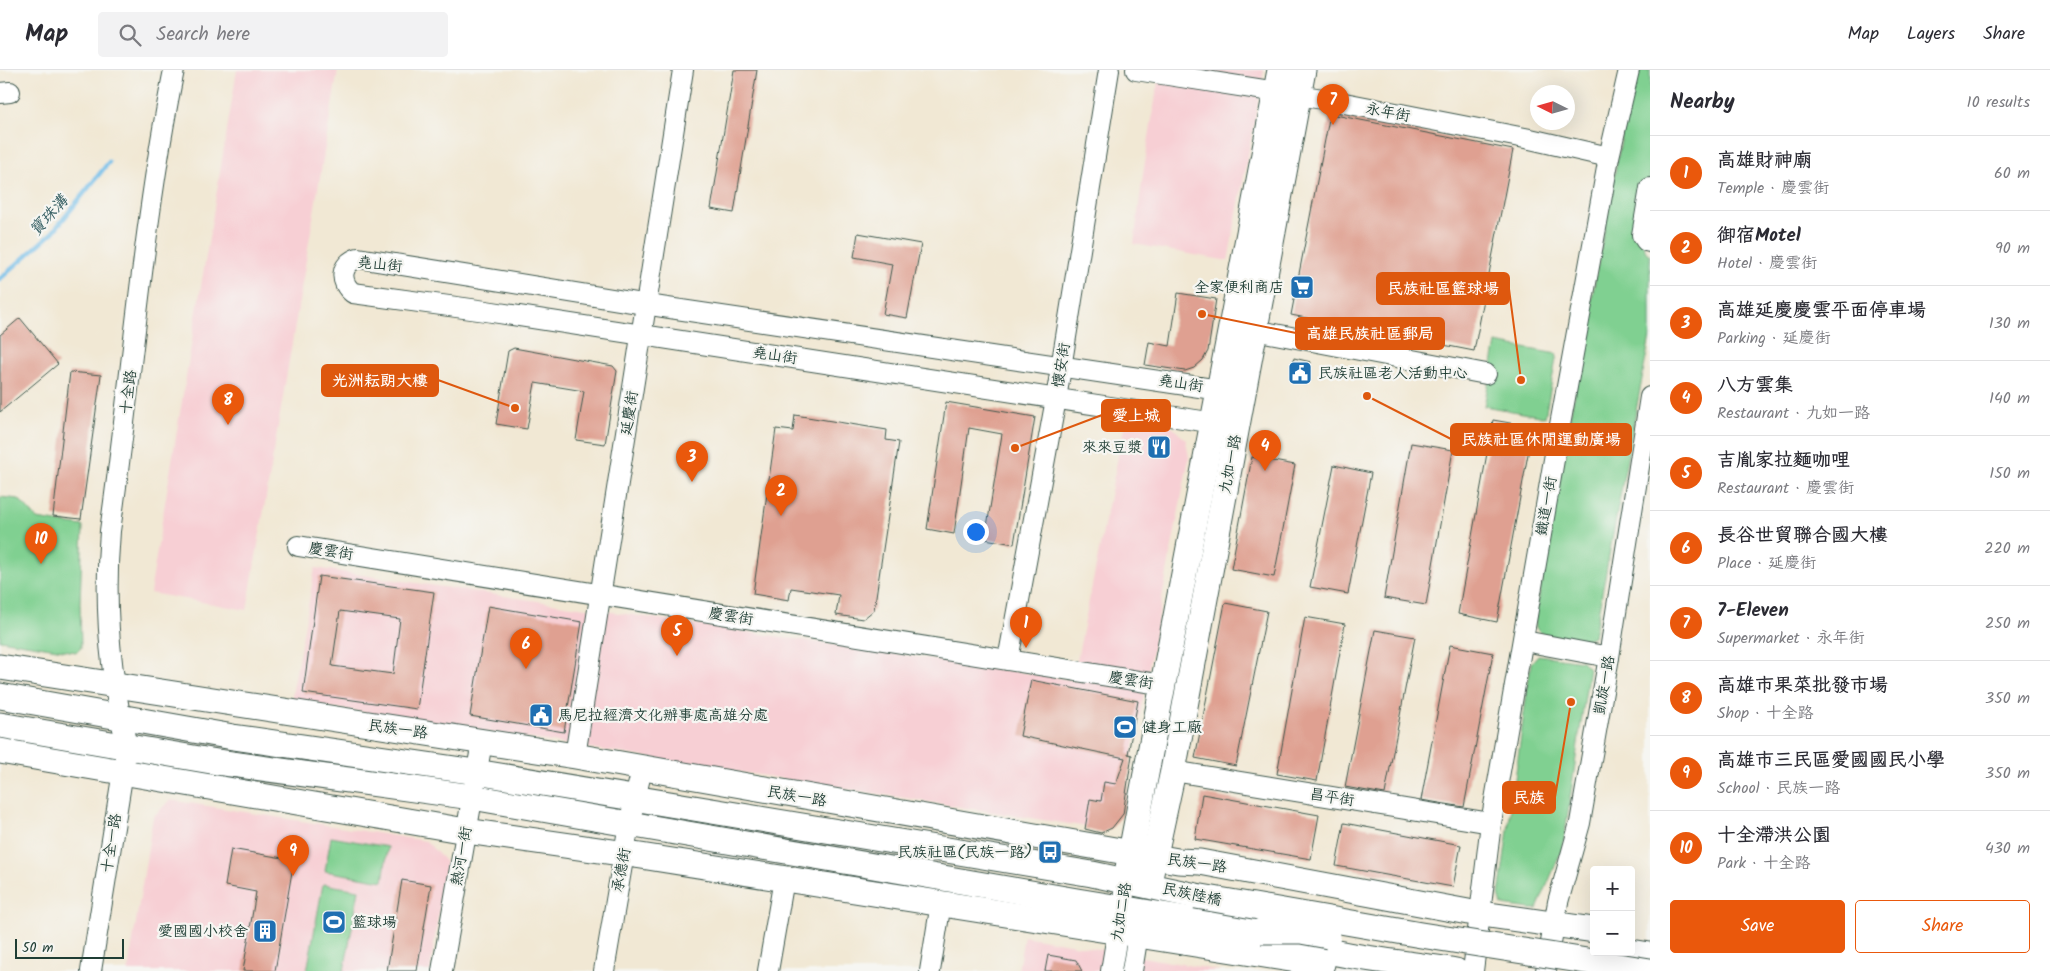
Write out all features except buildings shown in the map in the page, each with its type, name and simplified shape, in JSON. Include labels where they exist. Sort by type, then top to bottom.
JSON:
[{"type":"main road","name":"九如一路","points":[[1155,857],[1172,771],[1225,425],[1285,86],[1303,70]]},
{"type":"main road","name":"九如一路","points":[[1231,392],[1254,330],[1285,86]]},
{"type":"main road","name":"九如一路","points":[[1130,852],[1164,685],[1225,425]]},
{"type":"main road","name":"民族一路","points":[[0,667],[575,756],[1155,857],[1200,862],[1481,914],[1590,929]]},
{"type":"main road","name":"民族一路","points":[[0,696],[242,738],[476,772],[1137,883]]},
{"type":"main road","points":[[0,725],[216,762],[472,797],[629,824],[1130,921],[1246,953],[1371,971]]},
{"type":"main road","points":[[0,751],[466,831],[941,903],[1130,921]]},
{"type":"main road","name":"九如二路","points":[[1130,852],[1137,883],[1130,921]]},
{"type":"main road","name":"九如二路","points":[[1137,883],[1155,857]]},
{"type":"main road","name":"民族陸橋","points":[[1137,883],[1195,901],[1281,939],[1348,954],[1456,971]]},
{"type":"main road","name":"民族陸橋","points":[[1195,901],[1650,971]]},
{"type":"main road","name":"民族陸橋","points":[[1130,921],[1195,901],[1590,946]]},
{"type":"main road","name":"民族陸橋","points":[[1261,931],[1302,931],[1540,971]]},
{"type":"main road","points":[[1635,937],[1650,939]]},
{"type":"main road","points":[[1635,953],[1650,955]]},
{"type":"street","name":"十全路","points":[[120,716],[110,646],[110,530],[147,238],[174,70]]},
{"type":"street","name":"延慶街","points":[[575,756],[683,70]]},
{"type":"street","name":"懷安街","points":[[1008,660],[1056,399],[1109,70]]},
{"type":"street","name":"永年街","points":[[1136,70],[1285,86],[1610,157]]},
{"type":"street","name":"鐵道一街","points":[[1473,971],[1492,823],[1564,406],[1628,70]]},
{"type":"street","points":[[1650,188],[1642,235],[1650,242]]},
{"type":"street","name":"堯山街","points":[[1225,425],[353,292],[344,283],[342,273],[351,260],[358,258],[646,304],[1231,392]]},
{"type":"street","points":[[1254,330],[1486,374]]},
{"type":"street","name":"凱旋一路","points":[[1546,971],[1553,924],[1580,823],[1609,657],[1650,397]]},
{"type":"street","name":"慶雲街","points":[[298,546],[1164,685]]},
{"type":"street","points":[[1524,641],[1609,657]]},
{"type":"street","name":"十全一路","points":[[91,971],[127,746],[120,716]]},
{"type":"street","name":"熱河一街","points":[[442,971],[482,742]]},
{"type":"street","name":"承德街","points":[[604,971],[629,824],[642,769]]},
{"type":"street","name":"昌平街","points":[[1172,771],[1492,823]]},
{"type":"street","points":[[768,971],[784,879]]},
{"type":"street","points":[[930,971],[941,903]]},
{"type":"street","name":"九如二路","points":[[1111,971],[1130,921]]},
{"type":"street","name":"九如二路","points":[[1130,921],[1132,971]]},
{"type":"shaded area","points":[[237,70],[338,70],[247,610],[150,593]]},
{"type":"shaded area","points":[[1160,70],[1264,70],[1228,261],[1134,244]]},
{"type":"shaded area","points":[[1126,417],[1172,427],[1186,440],[1189,458],[1131,760],[1094,828],[291,701],[315,568],[1073,680]]},
{"type":"shaded area","points":[[170,800],[426,841],[446,862],[430,971],[128,971],[153,817]]},
{"type":"shaded area","points":[[1024,936],[1221,971],[1018,971]]},
{"type":"green space","points":[[1634,70],[1650,70],[1650,176],[1640,236],[1646,252],[1650,255],[1650,336],[1594,636],[1584,640],[1543,635],[1536,628],[1535,620]]},
{"type":"green space","points":[[1496,343],[1557,354],[1545,417],[1484,406]]},
{"type":"green space","points":[[0,497],[19,499],[37,519],[83,526],[80,602],[81,648],[76,652],[0,640]]},
{"type":"green space","points":[[1538,655],[1582,661],[1589,668],[1563,847],[1537,909],[1531,909],[1502,905],[1499,895],[1531,663]]},
{"type":"green space","name":"籃球場","points":[[331,837],[388,847],[383,881],[325,871]]},
{"type":"green space","name":"籃球場","points":[[323,884],[359,890],[344,971],[307,971]]},
{"type":"waterway","name":"寶珠溝","points":[[0,279],[53,232],[109,162]]},
{"type":"place","name":"7-Eleven","points":[[1333,125]]},
{"type":"place","name":"全家便利商店","points":[[1302,287]]},
{"type":"place","name":"高雄民族社區郵局","points":[[1202,314]]},
{"type":"place","name":"民族社區老人活動中心","points":[[1300,373]]},
{"type":"place","name":"民族社區籃球場","points":[[1521,380]]},
{"type":"place","name":"民族社區休閒運動廣場","points":[[1367,396]]},
{"type":"place","name":"光洲耘朗大樓","points":[[515,408]]},
{"type":"place","name":"高雄市果菜批發市場","points":[[228,425]]},
{"type":"place","name":"來來豆漿","points":[[1159,447]]},
{"type":"place","name":"愛上城","points":[[1015,448]]},
{"type":"place","name":"八方雲集","points":[[1265,471]]},
{"type":"place","name":"高雄延慶慶雲平面停車場","points":[[692,482]]},
{"type":"place","name":"御宿Motel","points":[[781,516]]},
{"type":"place","name":"十全滯洪公園","points":[[41,564]]},
{"type":"place","name":"高雄財神廟","points":[[1026,648]]},
{"type":"place","name":"吉胤家拉麵咖哩","points":[[677,656]]},
{"type":"place","name":"長谷世貿聯合國大樓","points":[[526,669]]},
{"type":"place","name":"民族","points":[[1571,702]]},
{"type":"place","name":"馬尼拉經濟文化辦事處高雄分處","points":[[541,715]]},
{"type":"place","name":"健身工廠","points":[[1125,727]]},
{"type":"place","name":"民族社區(民族一路)","points":[[1050,852]]},
{"type":"place","name":"高雄市三民區愛國國民小學","points":[[293,876]]},
{"type":"place","name":"籃球場","points":[[334,922]]},
{"type":"place","name":"愛國國小校舍","points":[[265,931]]}]
